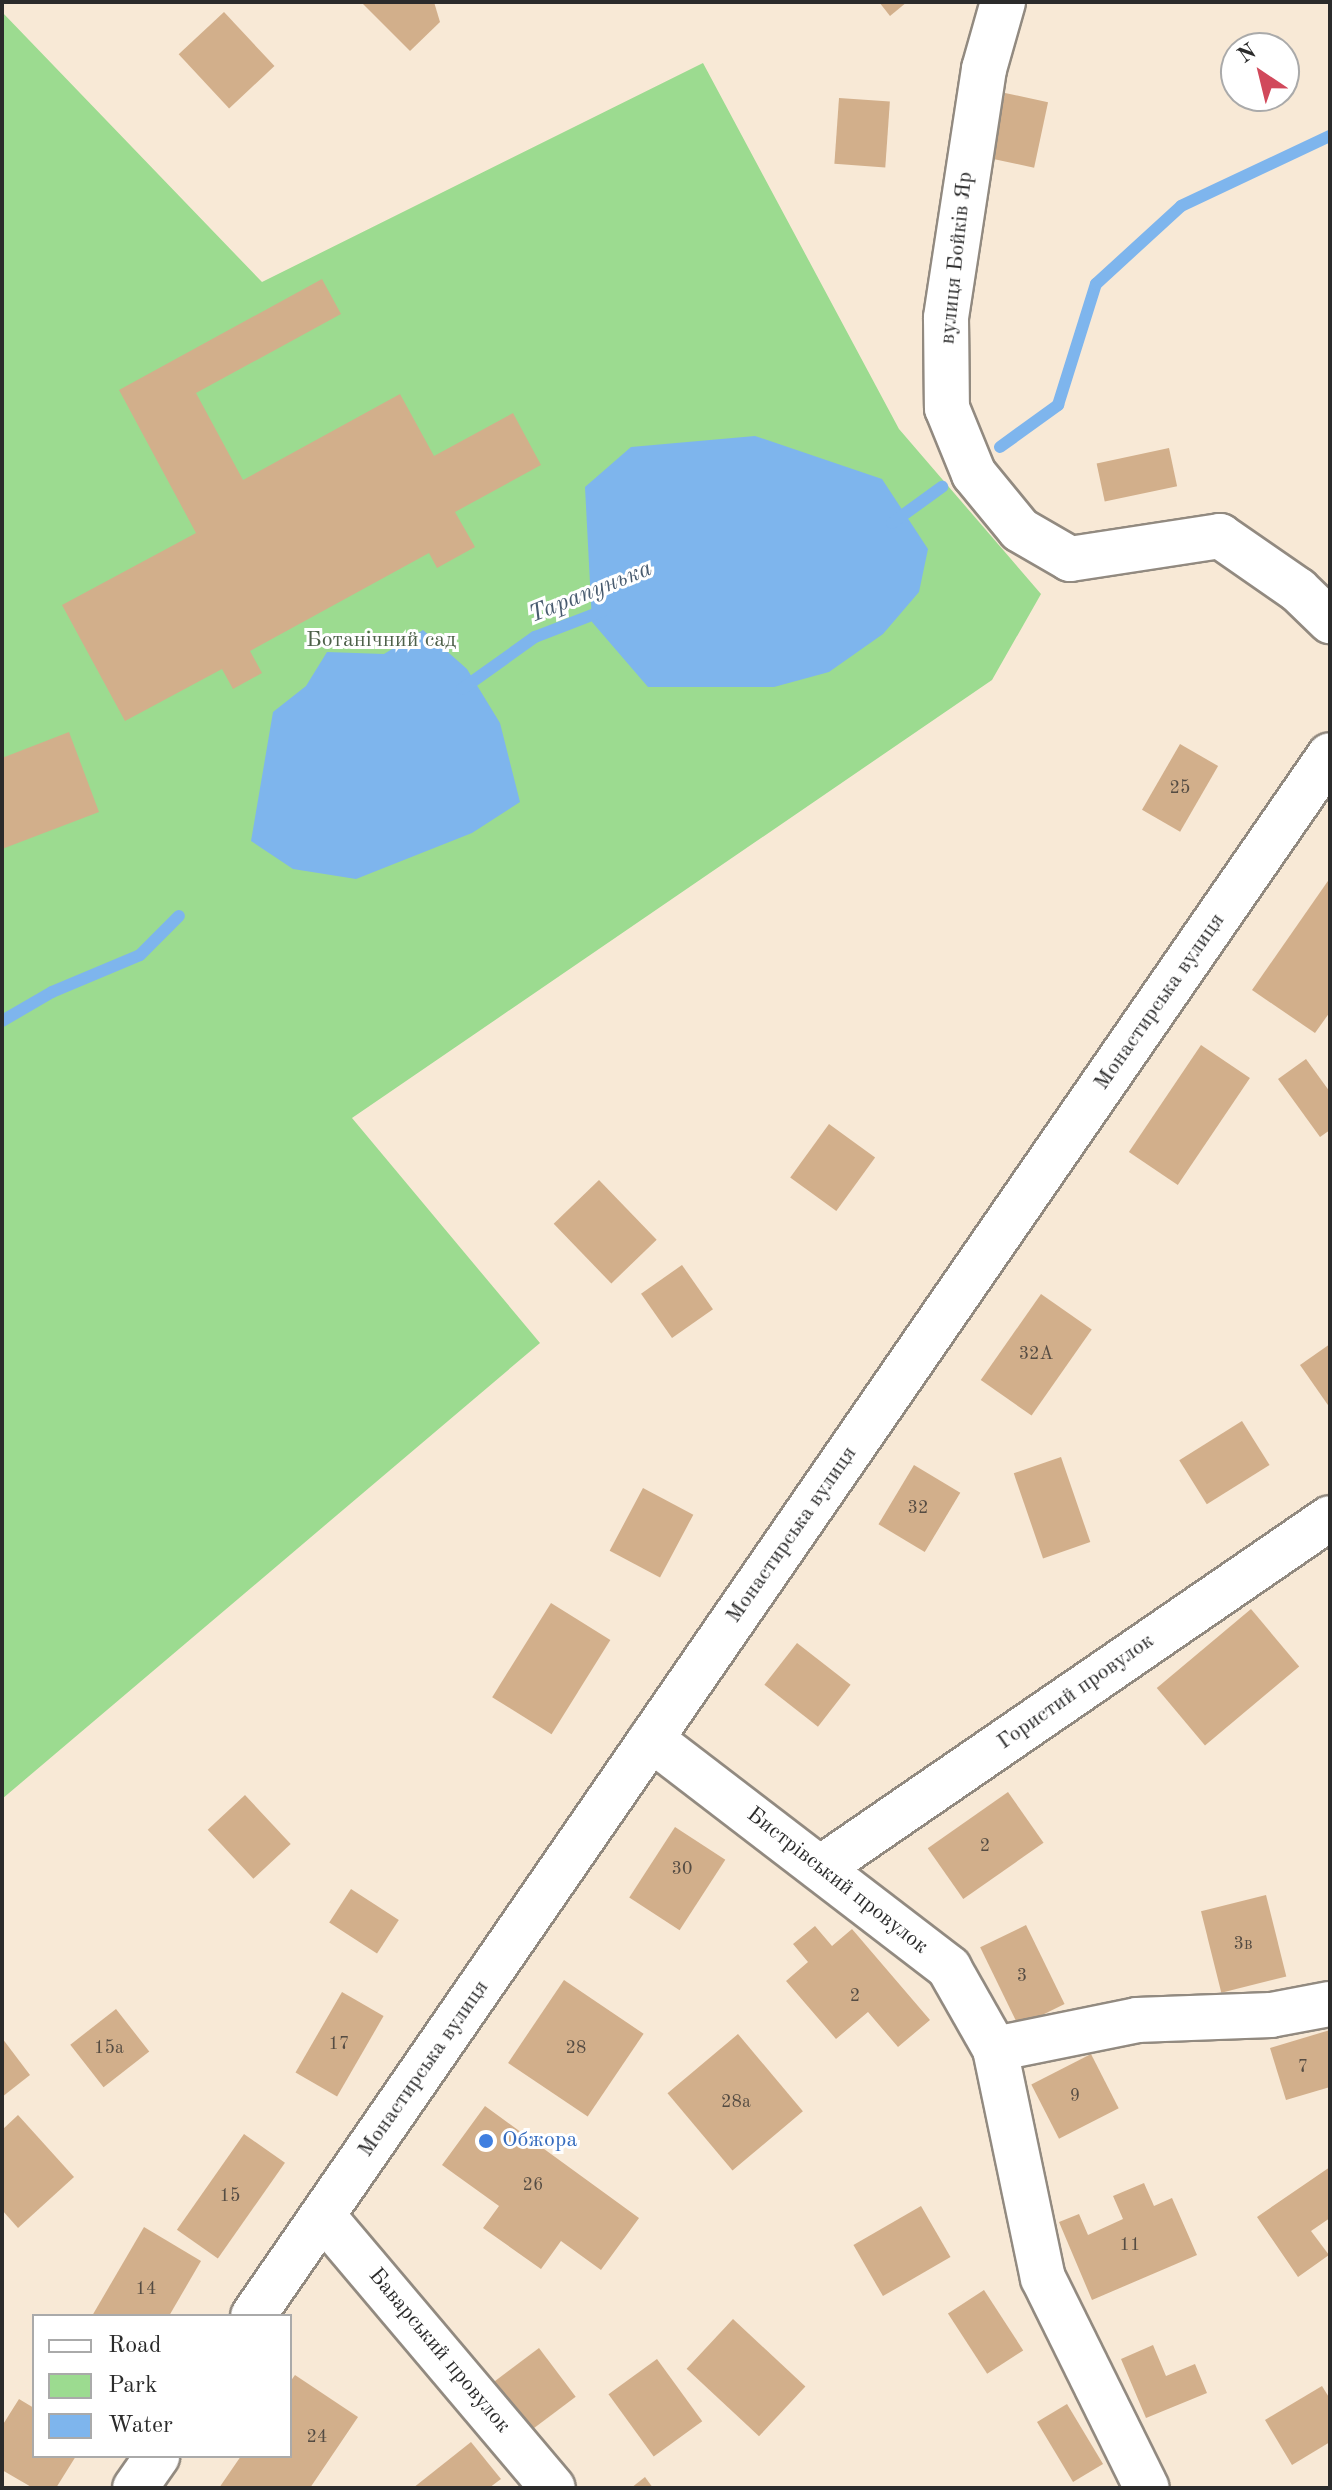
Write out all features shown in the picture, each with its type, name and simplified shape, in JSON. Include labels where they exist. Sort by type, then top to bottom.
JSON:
[{"type":"street","name":"вулиця Бойків Яр","points":[[1003,2],[984,69],[946,318],[947,408],[974,474],[1020,530],[1070,559],[1220,536],[1298,590],[1330,621]]},
{"type":"street","name":"Монастирська вулиця","points":[[254,2314],[1330,755]]},
{"type":"street","name":"Гористий провулок","points":[[822,1867],[1330,1518]]},
{"type":"street","name":"Бистрівський провулок","points":[[651,1739],[822,1867],[949,1968],[995,2049],[1043,2278],[1147,2488]]},
{"type":"street","points":[[995,2049],[1137,2020],[1271,2015],[1330,2004]]},
{"type":"street","name":"Баварський провулок","points":[[323,2216],[553,2488]]},
{"type":"street","points":[[135,2488],[156,2458]]},
{"type":"green space","name":"Ботанічний сад","points":[[2,12],[262,282],[703,63],[899,429],[1041,594],[992,680],[352,1118],[540,1343],[2,1799]]},
{"type":"water","points":[[755,436],[882,479],[928,549],[919,592],[883,634],[829,672],[774,687],[648,687],[592,622],[585,487],[631,447]]},
{"type":"water","points":[[423,630],[467,669],[500,723],[520,802],[472,833],[356,879],[293,869],[251,841],[273,712],[306,686],[327,652],[384,654]]},
{"type":"building","points":[[361,2],[434,2],[440,22],[410,51]]},
{"type":"building","points":[[879,2],[907,2],[890,16]]},
{"type":"building","points":[[224,12],[274,66],[229,108],[179,54]]},
{"type":"building","points":[[1005,93],[1048,102],[1034,168],[991,159]]},
{"type":"building","points":[[839,98],[890,102],[885,167],[834,164]]},
{"type":"building","points":[[322,279],[341,314],[196,393],[243,480],[400,394],[434,456],[513,413],[541,465],[455,512],[475,547],[437,568],[429,553],[250,651],[262,673],[233,689],[222,669],[125,721],[62,605],[196,533],[119,390]]},
{"type":"building","points":[[1169,448],[1177,486],[1105,502],[1097,463]]},
{"type":"building","points":[[69,732],[99,812],[2,849],[2,758]]},
{"type":"building","points":[[1180,744],[1218,766],[1180,832],[1142,810]]},
{"type":"building","points":[[1330,878],[1330,1012],[1315,1033],[1252,990]]},
{"type":"building","points":[[1201,1045],[1250,1078],[1178,1185],[1129,1152]]},
{"type":"building","points":[[1306,1059],[1330,1092],[1330,1130],[1320,1137],[1278,1079]]},
{"type":"building","points":[[829,1124],[875,1158],[836,1211],[790,1177]]},
{"type":"building","points":[[599,1180],[657,1240],[611,1283],[554,1224]]},
{"type":"building","points":[[682,1265],[713,1309],[672,1338],[641,1294]]},
{"type":"building","points":[[1041,1294],[1092,1330],[1032,1416],[981,1380]]},
{"type":"building","points":[[1330,1344],[1330,1408],[1300,1365]]},
{"type":"building","points":[[1242,1421],[1270,1465],[1207,1504],[1179,1460]]},
{"type":"building","points":[[1061,1457],[1090,1542],[1043,1558],[1014,1473]]},
{"type":"building","points":[[914,1465],[960,1493],[925,1552],[878,1524]]},
{"type":"building","points":[[643,1488],[693,1515],[660,1577],[610,1551]]},
{"type":"building","points":[[551,1603],[610,1640],[552,1734],[492,1697]]},
{"type":"building","points":[[1251,1609],[1299,1666],[1205,1746],[1157,1688]]},
{"type":"building","points":[[797,1643],[851,1685],[818,1727],[764,1685]]},
{"type":"building","points":[[1008,1792],[1044,1843],[963,1899],[928,1848]]},
{"type":"building","points":[[245,1795],[291,1844],[253,1879],[208,1830]]},
{"type":"building","points":[[675,1827],[725,1860],[680,1930],[629,1897]]},
{"type":"building","points":[[351,1889],[399,1920],[377,1954],[329,1923]]},
{"type":"building","points":[[1266,1895],[1286,1977],[1221,1993],[1201,1911]]},
{"type":"building","points":[[1026,1925],[1065,2004],[1019,2026],[980,1947]]},
{"type":"building","points":[[815,1926],[832,1946],[852,1929],[930,2020],[898,2047],[868,2012],[836,2039],[786,1981],[808,1962],[793,1944]]},
{"type":"building","points":[[564,1980],[644,2034],[588,2117],[508,2063]]},
{"type":"building","points":[[342,1992],[384,2016],[337,2097],[296,2073]]},
{"type":"building","points":[[116,2009],[149,2052],[104,2087],[70,2045]]},
{"type":"building","points":[[1330,2030],[1330,2087],[1286,2100],[1270,2048]]},
{"type":"building","points":[[738,2034],[803,2111],[732,2171],[668,2093]]},
{"type":"building","points":[[2,2038],[30,2075],[2,2097]]},
{"type":"building","points":[[1091,2054],[1119,2108],[1059,2139],[1031,2084]]},
{"type":"building","points":[[485,2106],[639,2218],[601,2270],[561,2241],[541,2269],[483,2228],[499,2206],[442,2165]]},
{"type":"building","points":[[18,2115],[74,2177],[18,2228],[2,2210],[2,2130]]},
{"type":"building","points":[[244,2134],[285,2163],[218,2259],[177,2230]]},
{"type":"building","points":[[1330,2167],[1330,2218],[1311,2231],[1329,2255],[1298,2277],[1257,2217]]},
{"type":"building","points":[[1144,2183],[1154,2206],[1172,2198],[1197,2255],[1092,2300],[1059,2222],[1079,2214],[1088,2235],[1123,2219],[1113,2196]]},
{"type":"building","points":[[921,2206],[950,2257],[883,2296],[853,2245]]},
{"type":"building","points":[[144,2227],[201,2261],[170,2314],[93,2314]]},
{"type":"building","points":[[984,2290],[1023,2350],[987,2374],[948,2313]]},
{"type":"building","points":[[733,2319],[805,2387],[759,2436],[687,2369]]},
{"type":"building","points":[[1153,2345],[1166,2376],[1195,2364],[1207,2393],[1146,2418],[1121,2359]]},
{"type":"building","points":[[539,2348],[576,2397],[528,2433],[491,2384]]},
{"type":"building","points":[[657,2359],[702,2421],[654,2457],[608,2394]]},
{"type":"building","points":[[295,2375],[358,2417],[310,2488],[219,2488],[240,2458],[292,2458],[292,2379]]},
{"type":"building","points":[[1322,2386],[1330,2399],[1330,2442],[1292,2465],[1265,2420]]},
{"type":"building","points":[[19,2399],[32,2407],[32,2458],[75,2458],[56,2488],[33,2488],[2,2470],[2,2426]]},
{"type":"building","points":[[1067,2404],[1103,2464],[1073,2482],[1037,2422]]},
{"type":"building","points":[[471,2442],[501,2479],[489,2488],[413,2488]]},
{"type":"building","points":[[645,2477],[653,2488],[631,2488]]},
{"type":"waterway","name":"Тарапунька","points":[[1000,447],[1058,405],[1096,284],[1181,206],[1330,136]]},
{"type":"waterway","name":"Тарапунька","points":[[892,523],[942,487]]},
{"type":"waterway","name":"Тарапунька","points":[[462,689],[535,637],[605,610]]},
{"type":"waterway","name":"Тарапунька","points":[[2,1021],[52,992],[140,955],[179,916]]},
{"type":"place","name":"Обжора","points":[[486,2141]]}]
